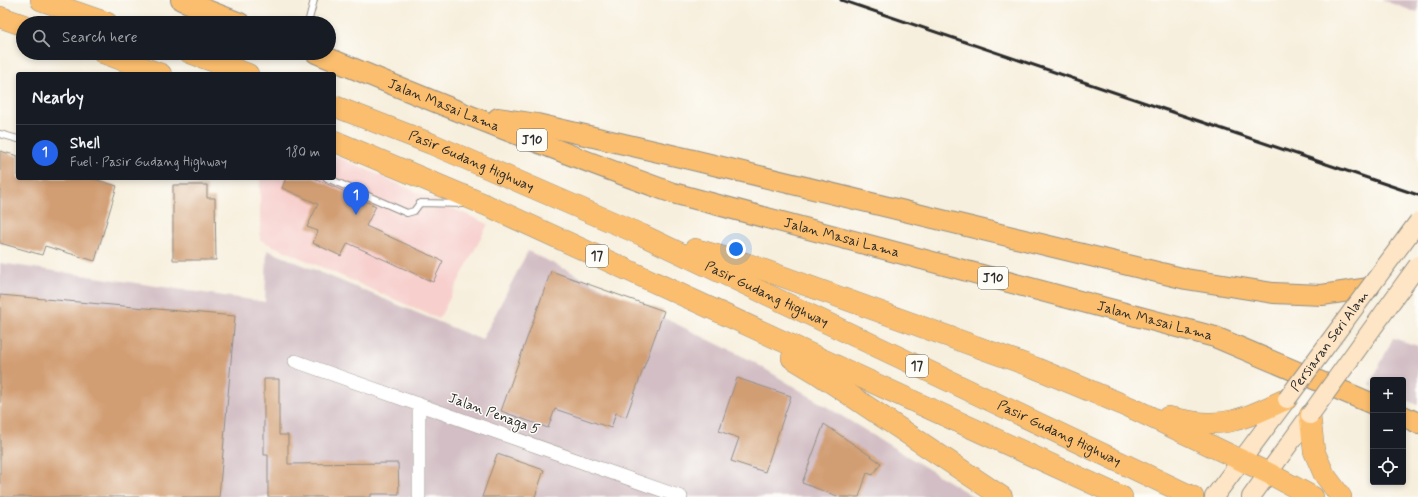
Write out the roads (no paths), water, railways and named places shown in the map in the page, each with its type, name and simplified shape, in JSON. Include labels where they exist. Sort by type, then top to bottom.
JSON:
[{"type":"highway","points":[[42,0],[87,16]]},
{"type":"highway","points":[[0,17],[16,23]]},
{"type":"highway","points":[[122,60],[155,72]]},
{"type":"highway","points":[[209,60],[242,72]]},
{"type":"highway","name":"Pasir Gudang Highway","points":[[336,107],[432,144],[642,234],[1193,497]]},
{"type":"highway","name":"17","points":[[336,142],[486,205],[1122,497]]},
{"type":"highway","points":[[642,234],[753,266],[1033,367],[1136,410],[1268,473],[1313,497]]},
{"type":"highway","points":[[708,306],[817,372],[1002,497]]},
{"type":"highway","points":[[1136,410],[1190,422],[1224,422],[1240,419],[1287,399]]},
{"type":"highway","points":[[1310,415],[1314,451],[1324,474],[1341,497]]},
{"type":"main road","points":[[181,0],[222,16]]},
{"type":"main road","name":"Jalan Masai Lama","points":[[333,60],[456,111],[607,170],[680,195],[1215,337],[1370,403]]},
{"type":"main road","points":[[456,111],[538,124],[1186,279],[1273,293],[1322,295],[1369,288]]},
{"type":"main road","points":[[607,170],[602,158],[604,151],[609,146],[619,143]]},
{"type":"main road","name":"Persiaran Seri Alam","points":[[1214,497],[1418,222]]},
{"type":"main road","name":"Persiaran Seri Alam","points":[[1251,497],[1418,265]]},
{"type":"main road","points":[[1406,417],[1418,423]]},
{"type":"street","name":"Jalan Penaga 5","points":[[296,361],[681,497]]},
{"type":"street","points":[[419,404],[419,497]]},
{"type":"lane","points":[[310,16],[314,0]]},
{"type":"lane","points":[[0,134],[16,138]]},
{"type":"lane","points":[[332,180],[407,213],[414,211],[420,203],[486,205]]},
{"type":"railway","points":[[841,0],[1418,195]]},
{"type":"place","name":"Shell","points":[[356,215]]}]
